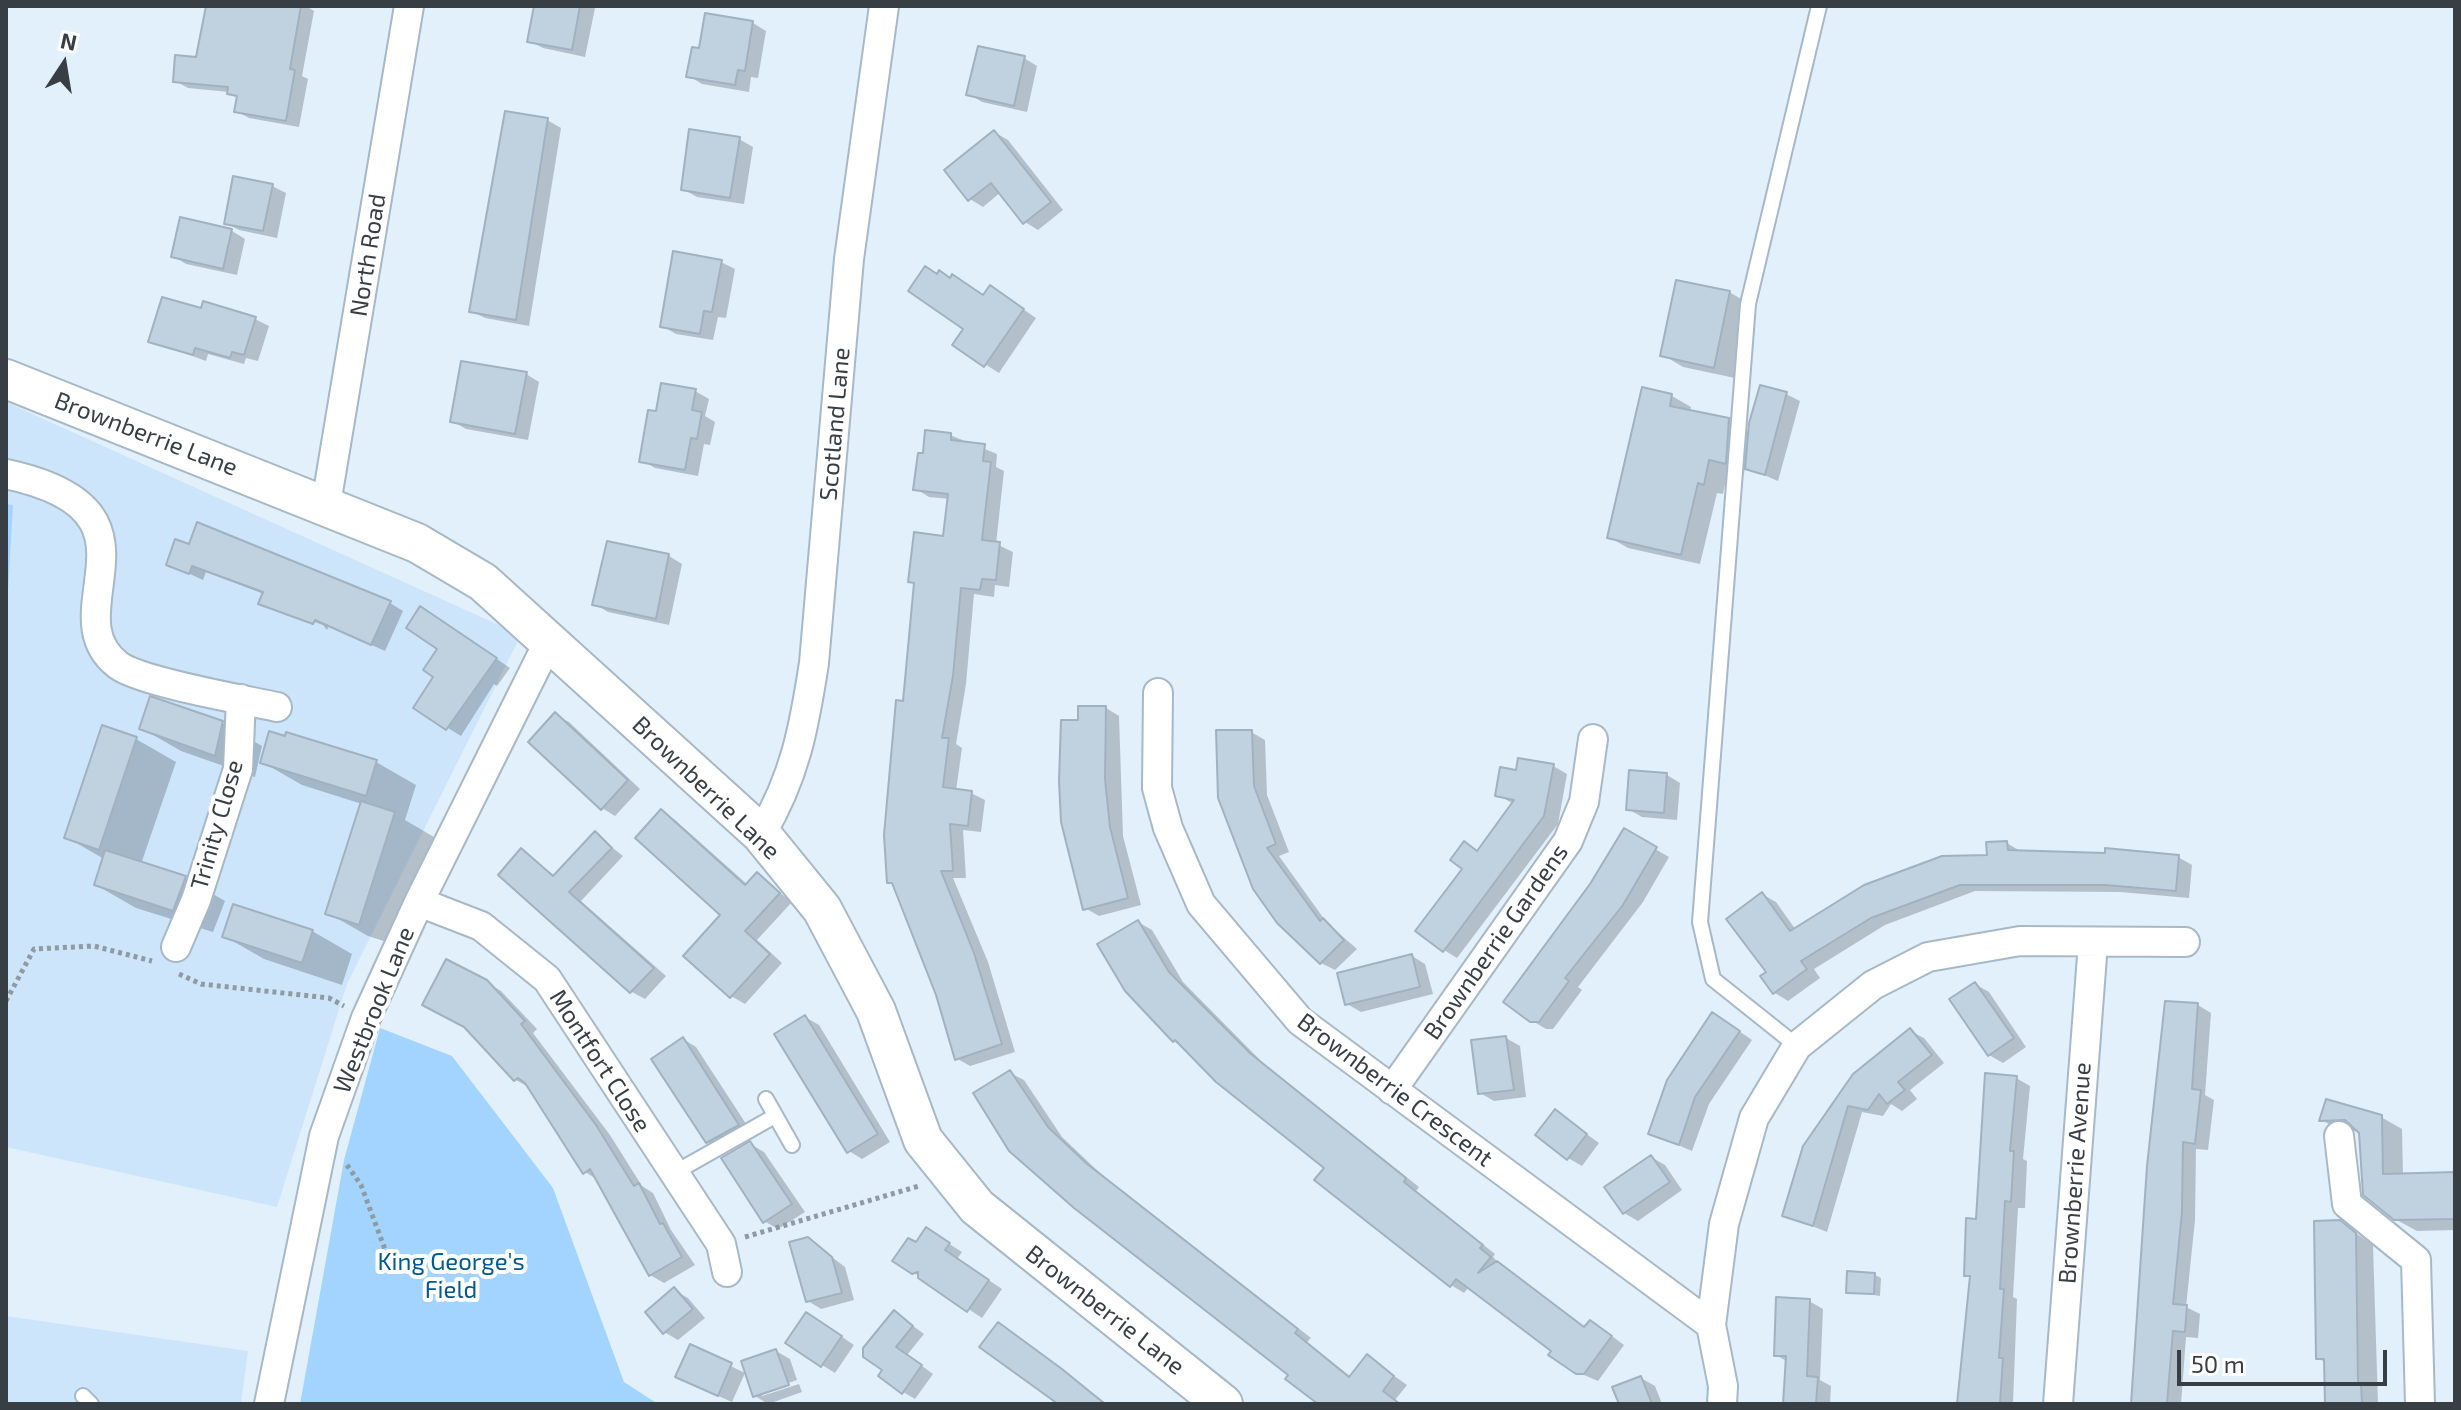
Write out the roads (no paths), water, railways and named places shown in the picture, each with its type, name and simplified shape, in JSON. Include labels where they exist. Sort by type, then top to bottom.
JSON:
[{"type":"street","name":"North Road","points":[[326,504],[409,6]]},
{"type":"street","name":"Scotland Lane","points":[[761,834],[785,794],[804,723],[814,663],[849,259],[884,6]]},
{"type":"street","name":"Brownberrie Lane","points":[[6,379],[326,504],[417,543],[483,582],[761,834],[822,909],[876,1011],[923,1140],[977,1207],[1223,1404]]},
{"type":"street","points":[[6,474],[32,479],[72,498],[98,527],[104,561],[95,609],[97,639],[119,666],[154,679],[277,707]]},
{"type":"street","name":"Westbrook Lane","points":[[269,1404],[324,1136],[366,1018],[419,902],[549,641]]},
{"type":"street","name":"Brownberrie Crescent","points":[[1158,693],[1157,788],[1168,828],[1201,904],[1300,1021],[1711,1325]]},
{"type":"street","name":"Trinity Close","points":[[176,947],[196,900],[238,769],[241,699]]},
{"type":"street","name":"Brownberrie Gardens","points":[[1392,1090],[1568,841],[1584,802],[1593,739]]},
{"type":"street","name":"Montfort Close","points":[[419,902],[481,926],[547,979],[721,1244],[727,1272]]},
{"type":"street","points":[[1722,1404],[1723,1386],[1711,1325],[1724,1224],[1754,1118],[1797,1046],[1873,985],[1928,957],[2020,941],[2185,942]]},
{"type":"street","name":"Brownberrie Avenue","points":[[2058,1404],[2093,943]]},
{"type":"street","points":[[2339,1136],[2347,1204],[2416,1260],[2420,1404]]},
{"type":"lane","points":[[1797,1046],[1713,979],[1700,922],[1748,304],[1819,6]]},
{"type":"lane","points":[[766,1099],[792,1145]]},
{"type":"lane","points":[[674,1173],[775,1116]]},
{"type":"park label","name":"King George's Field","points":[[451,1276]]}]
